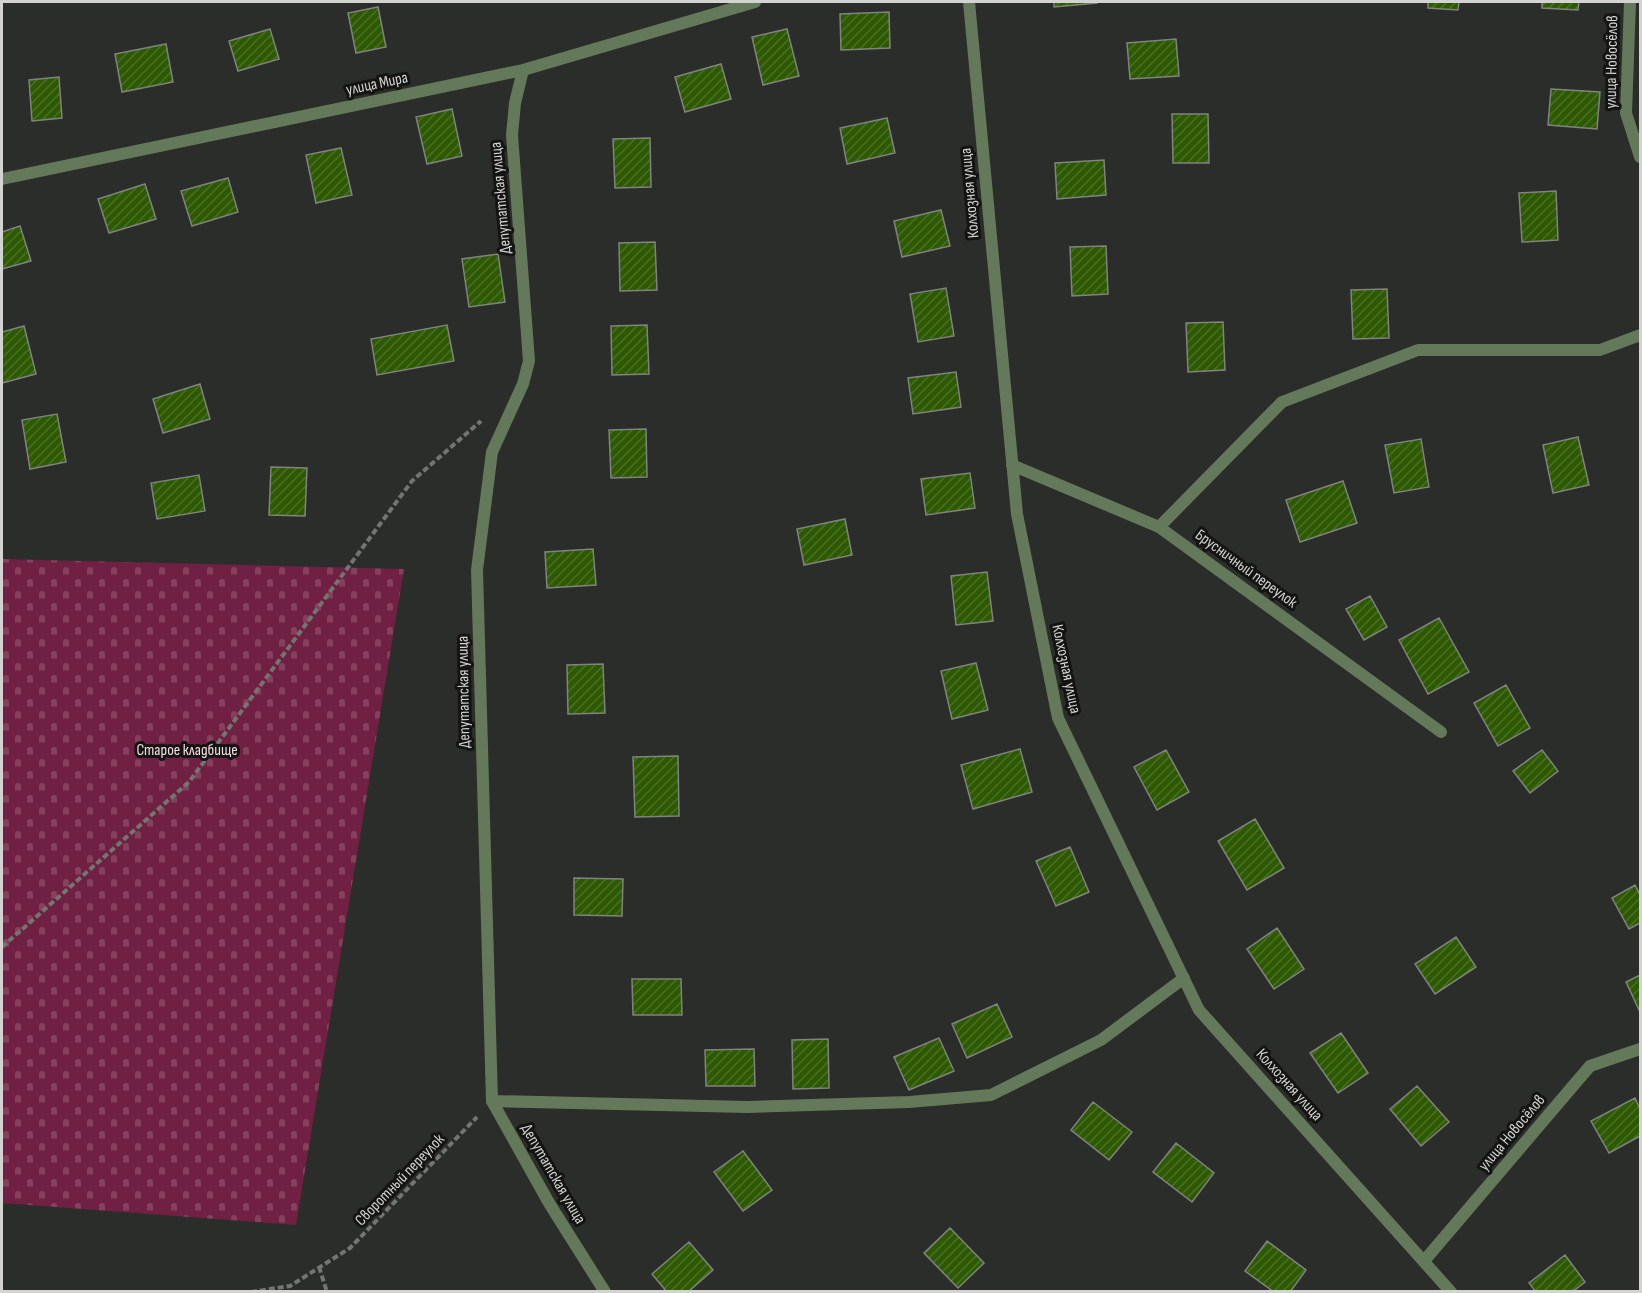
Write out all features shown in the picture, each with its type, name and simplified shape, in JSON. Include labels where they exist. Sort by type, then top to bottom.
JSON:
[{"type":"street","name":"улица Мира","points":[[2,179],[523,70],[755,2]]},
{"type":"street","name":"Колхозная улица","points":[[969,2],[1017,514],[1058,717],[1199,1010],[1451,1292]]},
{"type":"street","name":"улица Новосёлов","points":[[1630,2],[1626,113],[1641,157]]},
{"type":"street","name":"Депутатская улица","points":[[523,70],[515,103],[512,135],[529,361],[523,384],[492,452],[477,570],[492,1101],[549,1203],[606,1292]]},
{"type":"street","points":[[1159,527],[1282,402],[1418,350],[1600,350],[1641,336]]},
{"type":"street","name":"Брусничный переулок","points":[[1012,465],[1159,527],[1441,732]]},
{"type":"street","points":[[492,1101],[747,1107],[909,1102],[990,1095],[1101,1040],[1184,978]]},
{"type":"street","name":"улица Новосёлов","points":[[1424,1261],[1590,1066],[1641,1049]]},
{"type":"path","points":[[2,947],[189,782],[412,481],[489,414]]},
{"type":"path","name":"Своротный переулок","points":[[251,1292],[290,1286],[350,1248],[413,1186],[492,1101]]},
{"type":"path","points":[[319,1267],[327,1292]]},
{"type":"green space","name":"Старое кладбище","points":[[2,559],[404,569],[296,1225],[2,1203]]},
{"type":"building","points":[[1054,2],[1097,2],[1097,3],[1054,7]]},
{"type":"building","points":[[1428,2],[1459,2],[1458,10],[1428,8]]},
{"type":"building","points":[[1542,2],[1579,2],[1578,10],[1542,8]]},
{"type":"building","points":[[378,7],[386,47],[356,53],[348,13]]},
{"type":"building","points":[[889,12],[890,48],[841,50],[840,14]]},
{"type":"building","points":[[270,29],[279,59],[238,71],[229,41]]},
{"type":"building","points":[[787,29],[799,76],[763,85],[752,37]]},
{"type":"building","points":[[1176,39],[1179,76],[1130,79],[1127,43]]},
{"type":"building","points":[[166,44],[173,82],[122,92],[115,54]]},
{"type":"building","points":[[721,64],[731,99],[685,112],[675,77]]},
{"type":"building","points":[[59,77],[62,118],[32,121],[29,80]]},
{"type":"building","points":[[1551,89],[1600,92],[1597,129],[1548,125]]},
{"type":"building","points":[[452,109],[462,156],[427,164],[416,117]]},
{"type":"building","points":[[1172,114],[1208,114],[1209,163],[1173,163]]},
{"type":"building","points":[[887,118],[895,153],[847,164],[840,128]]},
{"type":"building","points":[[650,138],[651,187],[615,188],[613,139]]},
{"type":"building","points":[[341,148],[352,195],[316,203],[306,155]]},
{"type":"building","points":[[1104,160],[1106,195],[1057,199],[1055,163]]},
{"type":"building","points":[[228,178],[238,212],[192,226],[181,191]]},
{"type":"building","points":[[145,184],[156,219],[109,233],[98,199]]},
{"type":"building","points":[[1556,191],[1558,240],[1522,242],[1519,193]]},
{"type":"building","points":[[941,210],[950,246],[902,257],[894,221]]},
{"type":"building","points":[[20,226],[31,261],[2,269],[2,232]]},
{"type":"building","points":[[655,242],[657,290],[620,291],[619,243]]},
{"type":"building","points":[[1106,246],[1108,294],[1072,296],[1070,247]]},
{"type":"building","points":[[498,254],[505,302],[469,307],[462,259]]},
{"type":"building","points":[[946,288],[954,336],[918,342],[910,294]]},
{"type":"building","points":[[1387,289],[1389,338],[1353,339],[1351,290]]},
{"type":"building","points":[[1223,322],[1225,370],[1188,372],[1186,323]]},
{"type":"building","points":[[447,325],[454,361],[377,375],[371,339]]},
{"type":"building","points":[[647,325],[649,374],[612,375],[611,326]]},
{"type":"building","points":[[24,326],[36,374],[2,383],[2,332]]},
{"type":"building","points":[[956,372],[961,407],[913,414],[908,378]]},
{"type":"building","points":[[200,384],[210,419],[163,433],[153,399]]},
{"type":"building","points":[[57,414],[66,462],[30,469],[22,420]]},
{"type":"building","points":[[646,429],[647,477],[611,478],[609,430]]},
{"type":"building","points":[[1578,437],[1589,485],[1553,493],[1543,445]]},
{"type":"building","points":[[1421,439],[1429,487],[1394,493],[1385,445]]},
{"type":"building","points":[[271,467],[307,468],[305,516],[269,515]]},
{"type":"building","points":[[970,473],[975,508],[926,515],[921,479]]},
{"type":"building","points":[[199,475],[205,511],[157,519],[151,483]]},
{"type":"building","points":[[1343,481],[1357,523],[1300,542],[1286,500]]},
{"type":"building","points":[[845,519],[852,555],[804,565],[797,529]]},
{"type":"building","points":[[593,549],[596,585],[547,588],[545,552]]},
{"type":"building","points":[[987,572],[993,621],[956,625],[951,576]]},
{"type":"building","points":[[1370,596],[1387,627],[1364,640],[1346,609]]},
{"type":"building","points":[[1439,618],[1469,672],[1428,694],[1399,640]]},
{"type":"building","points":[[976,663],[988,710],[952,719],[941,671]]},
{"type":"building","points":[[603,664],[605,713],[568,714],[567,665]]},
{"type":"building","points":[[1506,685],[1530,728],[1498,746],[1474,703]]},
{"type":"building","points":[[1020,749],[1032,792],[973,809],[961,765]]},
{"type":"building","points":[[1166,750],[1189,792],[1157,810],[1134,767]]},
{"type":"building","points":[[1542,750],[1558,771],[1530,793],[1513,771]]},
{"type":"building","points":[[678,756],[679,816],[635,817],[633,757]]},
{"type":"building","points":[[1255,819],[1284,868],[1247,890],[1218,841]]},
{"type":"building","points":[[1070,847],[1089,892],[1056,906],[1036,861]]},
{"type":"building","points":[[574,878],[623,879],[622,916],[574,915]]},
{"type":"building","points":[[1635,885],[1640,895],[1640,923],[1629,929],[1612,898]]},
{"type":"building","points":[[1277,928],[1304,969],[1274,989],[1247,949]]},
{"type":"building","points":[[1456,937],[1476,967],[1435,994],[1415,964]]},
{"type":"building","points":[[1640,975],[1640,1012],[1626,982]]},
{"type":"building","points":[[632,979],[681,979],[682,1015],[633,1015]]},
{"type":"building","points":[[997,1004],[1012,1037],[967,1058],[952,1024]]},
{"type":"building","points":[[1341,1033],[1368,1073],[1338,1093],[1310,1053]]},
{"type":"building","points":[[939,1038],[954,1071],[909,1090],[894,1057]]},
{"type":"building","points":[[828,1039],[829,1088],[793,1089],[792,1040]]},
{"type":"building","points":[[754,1049],[755,1086],[706,1086],[705,1050]]},
{"type":"building","points":[[1417,1086],[1449,1122],[1421,1146],[1390,1109]]},
{"type":"building","points":[[1635,1098],[1640,1109],[1640,1136],[1609,1153],[1591,1121]]},
{"type":"building","points":[[1093,1102],[1132,1132],[1109,1160],[1071,1130]]},
{"type":"building","points":[[1176,1143],[1214,1173],[1192,1202],[1153,1172]]},
{"type":"building","points":[[743,1151],[772,1190],[743,1211],[714,1172]]},
{"type":"building","points":[[950,1228],[984,1263],[958,1288],[924,1253]]},
{"type":"building","points":[[1267,1241],[1306,1270],[1290,1292],[1274,1292],[1245,1271]]},
{"type":"building","points":[[689,1242],[713,1270],[688,1292],[667,1292],[652,1274]]},
{"type":"building","points":[[1565,1255],[1585,1282],[1572,1292],[1536,1292],[1529,1283]]}]
